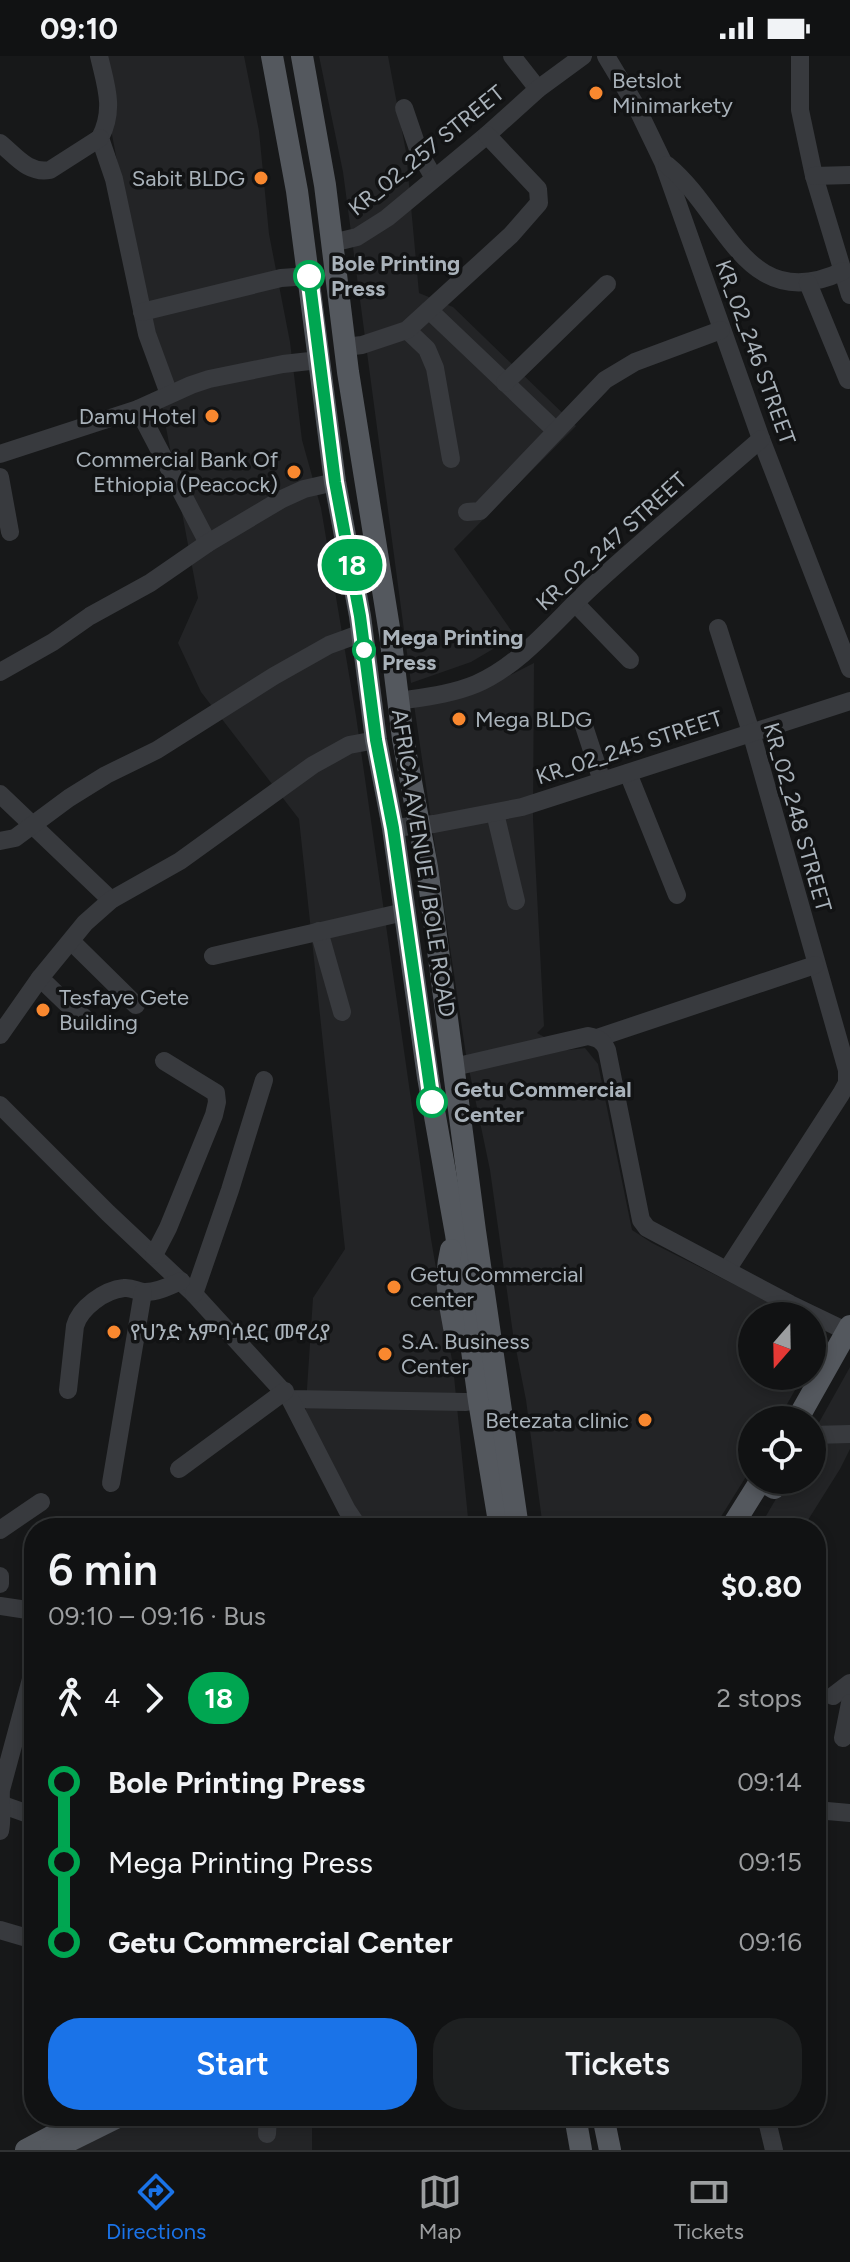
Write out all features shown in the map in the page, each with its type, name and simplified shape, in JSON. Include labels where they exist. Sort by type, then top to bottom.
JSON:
[{"type":"main road","name":"AFRICA AVENUE / BOLE ROAD","points":[[272,56],[297,191],[335,482],[354,579],[376,740],[393,828],[428,1077],[465,1232],[516,1518]]},
{"type":"main road","name":"AFRICA AVENUE / BOLE ROAD","points":[[302,56],[325,185],[345,347],[390,634],[403,739],[420,825],[454,1067],[479,1401],[498,1518]]},
{"type":"main road","points":[[485,1518],[446,1270],[465,1232],[493,1268],[530,1518]]},
{"type":"main road","points":[[806,1406],[849,1336]]},
{"type":"main road","points":[[819,1406],[849,1336]]},
{"type":"main road","points":[[740,1518],[761,1494]]},
{"type":"main road","points":[[752,1518],[765,1494]]},
{"type":"main road","points":[[26,2150],[73,2126]]},
{"type":"main road","points":[[51,2150],[100,2126]]},
{"type":"main road","points":[[577,2126],[581,2150]]},
{"type":"main road","points":[[590,2126],[594,2150]]},
{"type":"main road","points":[[605,2126],[610,2150]]},
{"type":"main road","points":[[620,2126],[625,2150]]},
{"type":"street","points":[[0,143],[33,170],[42,171],[50,170],[100,138],[110,108],[99,56]]},
{"type":"street","points":[[512,56],[538,89]]},
{"type":"street","name":"KR_02_257 STREET","points":[[332,243],[357,237],[387,218],[538,89],[583,56]]},
{"type":"street","name":"KR_02_246 STREET","points":[[606,56],[636,106],[663,162],[761,439],[850,669]]},
{"type":"street","points":[[663,162],[689,186],[724,234],[769,277],[790,283],[847,284],[814,176],[800,110],[800,56]]},
{"type":"street","points":[[404,108],[415,142],[434,178]]},
{"type":"street","points":[[345,347],[362,345],[407,330],[511,235],[539,203],[538,189],[487,135]]},
{"type":"street","points":[[100,138],[114,179],[151,348],[169,394]]},
{"type":"street","points":[[814,176],[850,175]]},
{"type":"street","points":[[694,253],[724,234]]},
{"type":"street","points":[[142,312],[281,278],[309,276]]},
{"type":"street","points":[[808,283],[848,380]]},
{"type":"street","points":[[505,383],[607,284]]},
{"type":"street","points":[[429,310],[556,431]]},
{"type":"street","points":[[407,330],[427,349],[435,368],[451,459]]},
{"type":"street","points":[[467,512],[480,511],[605,380],[635,362],[721,330]]},
{"type":"street","points":[[0,454],[138,409],[209,379],[319,360]]},
{"type":"street","points":[[138,409],[208,543]]},
{"type":"street","name":"KR_02_247 STREET","points":[[399,701],[450,693],[478,683],[532,646],[575,603],[761,439]]},
{"type":"street","points":[[0,477],[10,532]]},
{"type":"street","points":[[0,672],[150,583],[208,543],[282,499],[304,489],[335,482]]},
{"type":"street","points":[[575,603],[630,660]]},
{"type":"street","name":"KR_02_248 STREET","points":[[718,628],[751,732],[847,1070],[847,1083],[727,1270]]},
{"type":"street","points":[[0,841],[15,838],[69,798],[106,775],[157,750],[274,676],[329,645],[362,633]]},
{"type":"street","name":"KR_02_245 STREET","points":[[393,828],[434,824],[522,807],[850,701]]},
{"type":"street","points":[[584,726],[602,781]]},
{"type":"street","points":[[0,1035],[40,978],[85,923],[111,900],[180,861],[313,765],[349,745],[376,740]]},
{"type":"street","points":[[628,773],[677,895]]},
{"type":"street","points":[[0,794],[111,900]]},
{"type":"street","points":[[495,813],[516,901]]},
{"type":"street","points":[[213,956],[404,912]]},
{"type":"street","points":[[319,931],[342,1012]]},
{"type":"street","points":[[71,941],[136,1005]]},
{"type":"street","points":[[597,1038],[815,965]]},
{"type":"street","points":[[40,978],[91,1023]]},
{"type":"street","points":[[454,1067],[588,1036],[597,1038],[607,1050],[641,1220],[647,1228],[849,1336]]},
{"type":"street","points":[[154,1255],[168,1228],[217,1102],[216,1093],[164,1061]]},
{"type":"street","points":[[188,1287],[230,1190],[264,1080]]},
{"type":"street","points":[[0,1105],[108,1213],[188,1287],[288,1395],[352,1518]]},
{"type":"street","points":[[68,1390],[77,1317],[83,1310],[110,1291],[123,1288],[143,1292],[188,1287]]},
{"type":"street","points":[[111,1483],[143,1292]]},
{"type":"street","points":[[179,1469],[288,1395],[466,1402]]},
{"type":"street","points":[[826,1435],[850,1434]]},
{"type":"street","points":[[0,1530],[41,1502]]},
{"type":"street","points":[[0,1576],[0,1584]]},
{"type":"street","points":[[0,1606],[24,1610]]},
{"type":"street","points":[[843,1738],[841,1700],[850,1683]]},
{"type":"street","points":[[0,1831],[3,1812],[1,1790],[24,1705]]},
{"type":"street","points":[[0,1804],[24,1812]]},
{"type":"street","points":[[826,1811],[850,1813]]},
{"type":"street","points":[[0,1930],[24,1937]]},
{"type":"street","points":[[768,2126],[774,2150]]},
{"type":"shaded area","points":[[97,56],[244,56],[259,131],[269,234],[290,342],[302,440],[321,508],[356,716],[431,1239],[453,1366],[468,1518],[358,1518],[305,1419],[313,1298],[345,1249],[299,819],[201,692],[178,643],[198,598]]},
{"type":"shaded area","points":[[319,56],[388,56],[406,152],[419,293],[453,307],[576,426],[454,549],[515,636],[471,662],[411,683],[343,172]]},
{"type":"shaded area","points":[[534,663],[533,819],[544,1026],[537,1033],[568,1050],[585,1048],[598,1064],[632,1230],[769,1302],[738,1302],[738,1390],[795,1390],[786,1406],[738,1406],[738,1489],[720,1518],[542,1518],[490,1170],[466,1055],[414,705],[491,685]]},
{"type":"shaded area","points":[[850,1367],[850,1449],[826,1491],[826,1410]]},
{"type":"shaded area","points":[[779,1494],[824,1494],[809,1518],[765,1518]]},
{"type":"shaded area","points":[[110,2126],[312,2126],[312,2150],[65,2150]]},
{"type":"bus line","name":"18","points":[[309,276],[335,482],[360,616],[432,1102]]},
{"type":"place","name":"Betslot Minimarkety","points":[[596,93]]},
{"type":"place","name":"Sabit BLDG","points":[[261,178]]},
{"type":"place","name":"Bole Printing Press","points":[[309,276]]},
{"type":"place","name":"Damu Hotel","points":[[212,416]]},
{"type":"place","name":"Commercial Bank Of Ethiopia (Peacock)","points":[[294,472]]},
{"type":"place","name":"Mega Printing Press","points":[[364,650]]},
{"type":"place","name":"Mega BLDG","points":[[459,719]]},
{"type":"place","name":"Tesfaye Gete Building","points":[[43,1010]]},
{"type":"place","name":"Getu Commercial Center","points":[[432,1102]]},
{"type":"place","name":"Getu Commercial center","points":[[394,1287]]},
{"type":"place","name":"የህንድ አምባሳደር መኖሪያ","points":[[114,1332]]},
{"type":"place","name":"S.A. Business Center","points":[[385,1354]]},
{"type":"place","name":"Betezata clinic","points":[[645,1420]]}]
